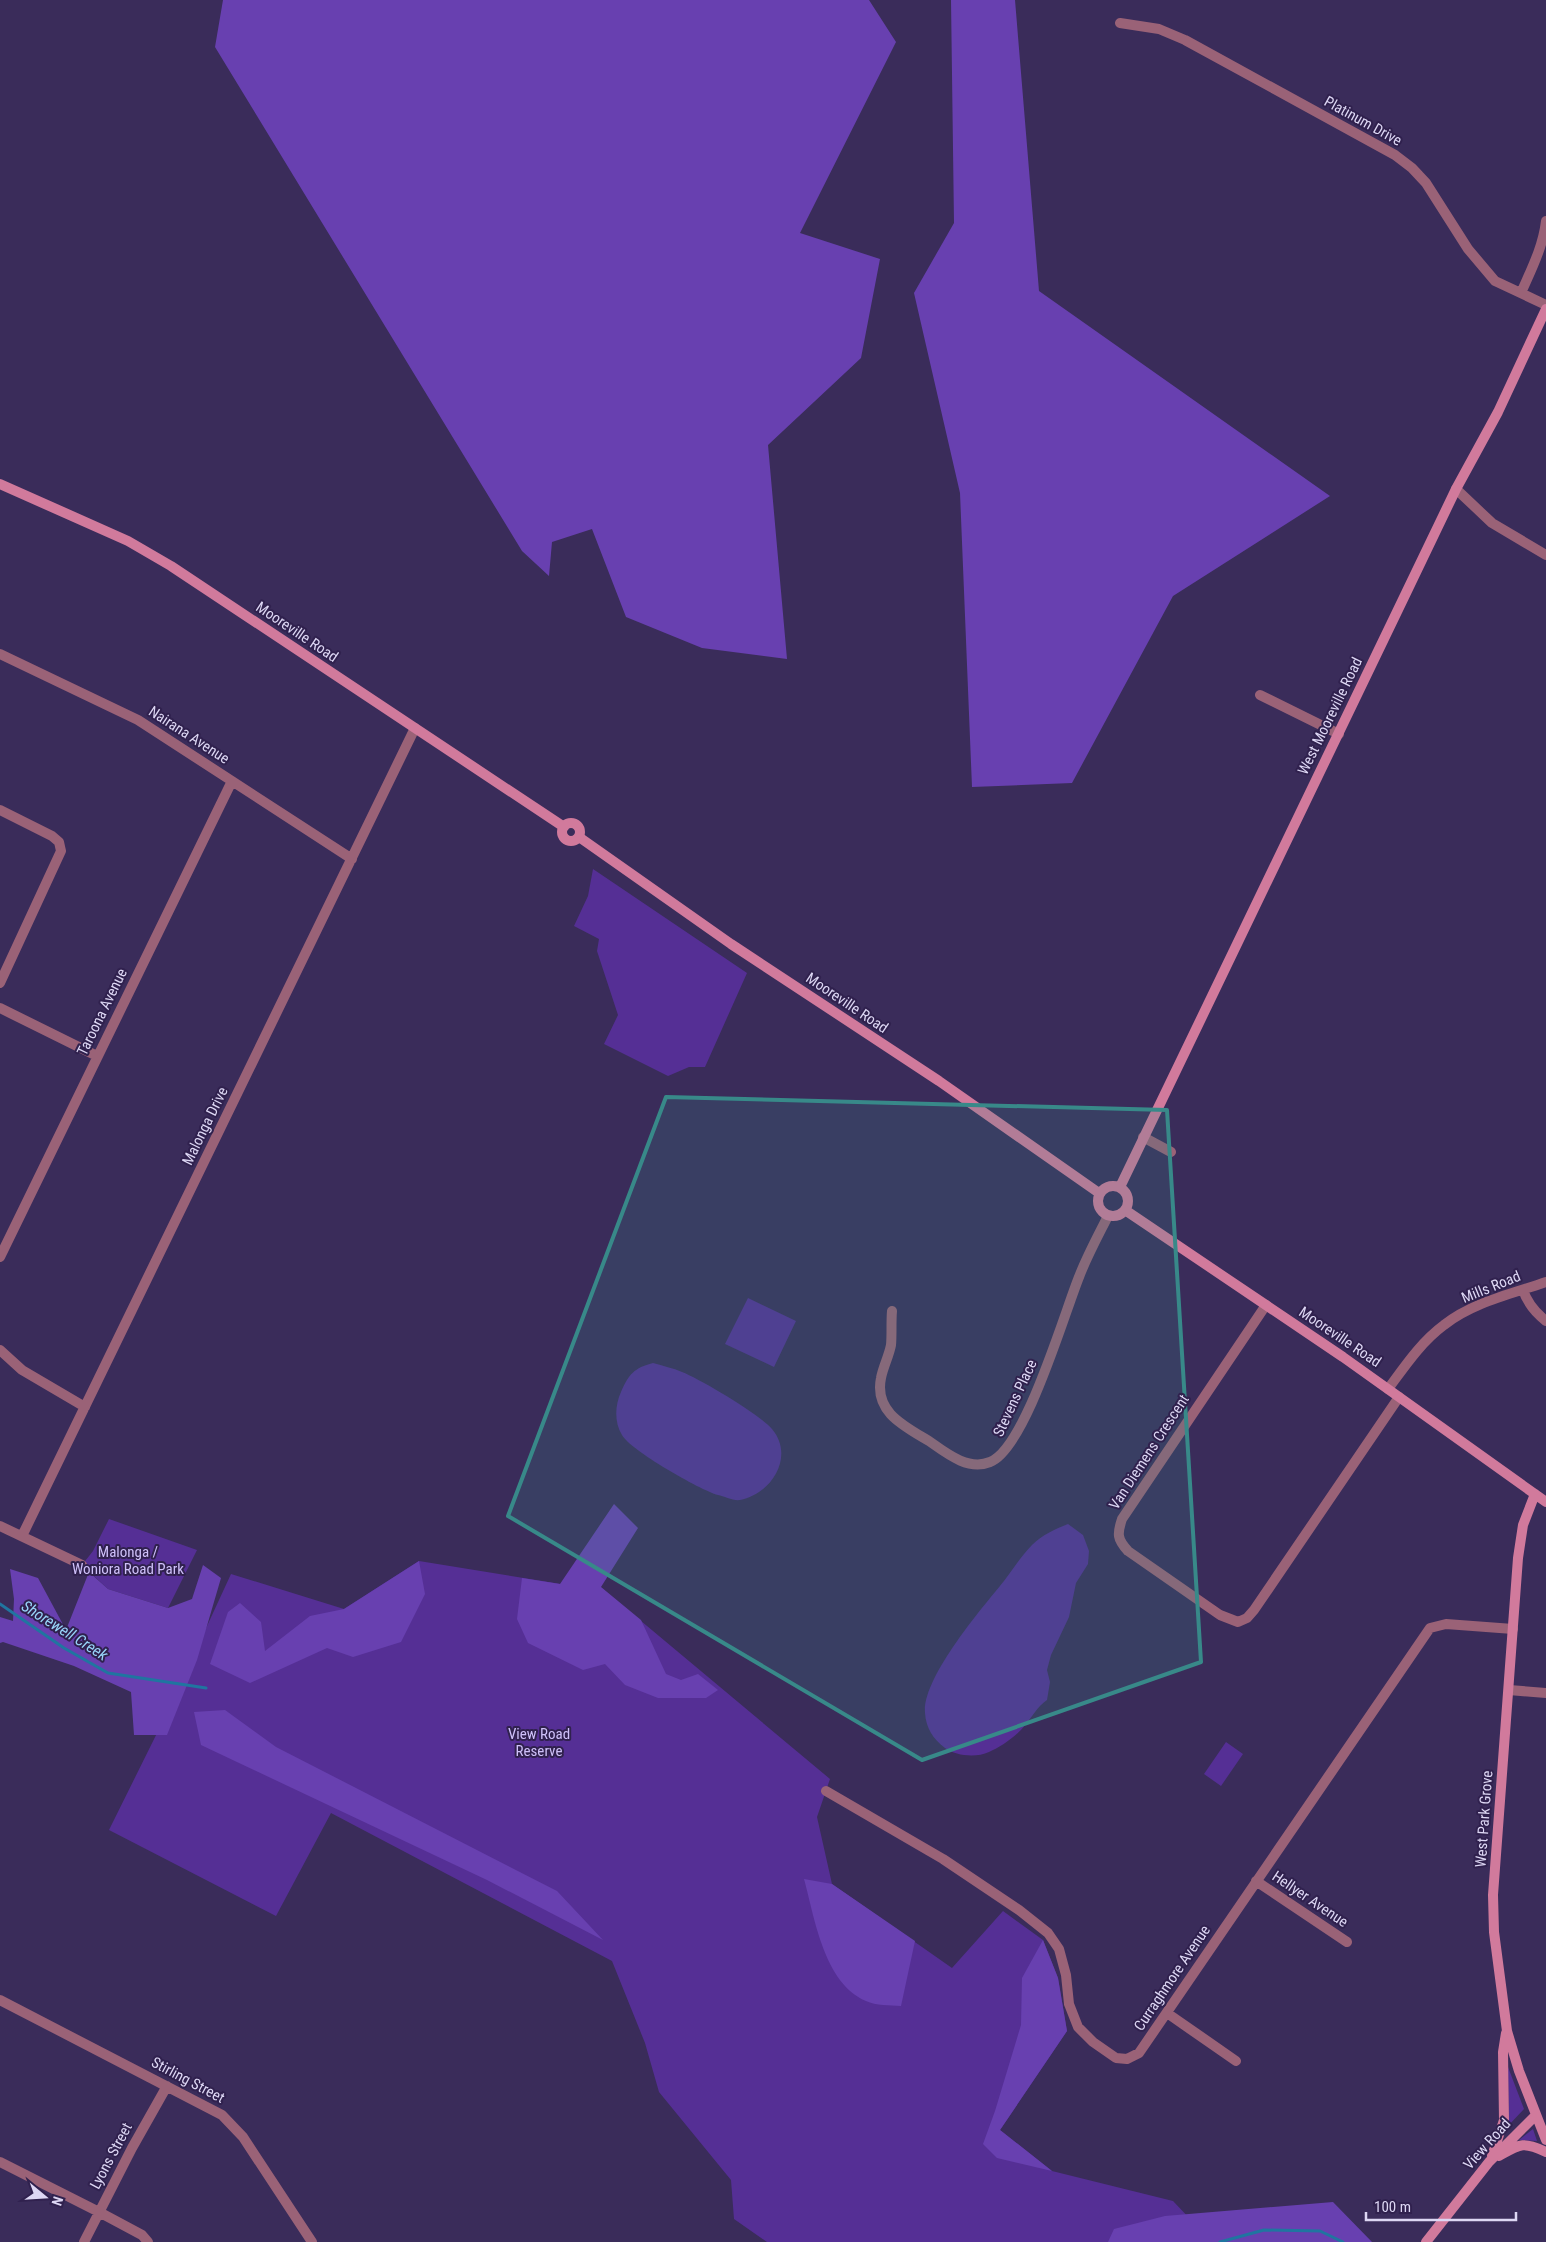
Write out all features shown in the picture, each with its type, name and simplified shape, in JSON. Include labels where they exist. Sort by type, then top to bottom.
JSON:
[{"type":"main road","name":"West Mooreville Road","points":[[1120,1187],[1456,489],[1498,412],[1546,310]]},
{"type":"main road","name":"Mooreville Road","points":[[0,484],[128,541],[171,566],[564,827],[563,835],[566,840],[573,841],[579,837],[731,944],[939,1081],[1100,1193]]},
{"type":"main road","points":[[1106,1187],[1120,1187],[1127,1195],[1128,1200],[1125,1210],[1118,1216],[1108,1216],[1098,1206],[1100,1193],[1106,1187]]},
{"type":"main road","name":"Mooreville Road","points":[[1125,1210],[1388,1389],[1546,1502]]},
{"type":"main road","name":"West Park Grove","points":[[1534,1494],[1522,1533],[1493,1895],[1494,1932],[1507,2031],[1519,2070],[1546,2140]]},
{"type":"main road","points":[[1489,2162],[1504,2120],[1503,2052],[1507,2031]]},
{"type":"main road","name":"View Road","points":[[1426,2242],[1489,2162],[1536,2115]]},
{"type":"main road","points":[[1489,2162],[1514,2148],[1527,2144],[1546,2152]]},
{"type":"street","name":"Platinum Drive","points":[[1120,23],[1159,29],[1185,40],[1394,156],[1412,168],[1426,183],[1468,249],[1495,281],[1546,305]]},
{"type":"street","points":[[1520,293],[1537,258],[1545,232],[1546,221]]},
{"type":"street","points":[[1456,489],[1492,523],[1546,555]]},
{"type":"street","name":"Nairana Avenue","points":[[0,654],[138,720],[352,859]]},
{"type":"street","points":[[1260,695],[1339,734]]},
{"type":"street","name":"Malonga Drive","points":[[22,1536],[415,728]]},
{"type":"street","name":"Taroona Avenue","points":[[0,1257],[232,780]]},
{"type":"street","points":[[0,810],[52,836],[58,842],[60,851],[0,983]]},
{"type":"street","points":[[0,1008],[97,1056]]},
{"type":"street","points":[[1143,1137],[1171,1152]]},
{"type":"street","name":"Stevens Place","points":[[892,1311],[891,1346],[879,1389],[884,1408],[896,1421],[953,1457],[969,1464],[990,1463],[1007,1450],[1041,1382],[1079,1276],[1108,1216]]},
{"type":"street","name":"Mills Road","points":[[1388,1389],[1414,1354],[1444,1325],[1481,1304],[1546,1282]]},
{"type":"street","points":[[1523,1290],[1525,1297],[1539,1316],[1546,1321]]},
{"type":"street","name":"Van Diemens Crescent","points":[[1266,1305],[1122,1519],[1117,1532],[1121,1544],[1128,1551],[1220,1615],[1238,1622],[1247,1618],[1254,1610],[1399,1397]]},
{"type":"street","points":[[0,1350],[22,1370],[85,1407]]},
{"type":"street","points":[[0,1526],[82,1564]]},
{"type":"street","name":"Curraghmore Avenue","points":[[826,1791],[944,1859],[1019,1910],[1048,1933],[1059,1949],[1066,1976],[1069,2004],[1078,2027],[1093,2042],[1116,2058],[1127,2059],[1139,2053],[1430,1628],[1446,1624],[1513,1629]]},
{"type":"street","points":[[1509,1690],[1546,1693]]},
{"type":"street","name":"Hellyer Avenue","points":[[1256,1881],[1347,1942]]},
{"type":"street","name":"Stirling Street","points":[[0,2000],[222,2115],[243,2137],[312,2242]]},
{"type":"street","points":[[1166,2013],[1236,2061]]},
{"type":"street","name":"Lyons Street","points":[[84,2242],[167,2086]]},
{"type":"street","points":[[0,2162],[100,2212],[142,2235],[148,2242]]},
{"type":"highlighted area","points":[[666,1097],[1167,1110],[1201,1662],[922,1760],[508,1516]]},
{"type":"green space","points":[[593,869],[747,973],[705,1067],[689,1067],[668,1076],[604,1044],[618,1015],[597,951],[599,939],[574,926],[588,896]]},
{"type":"green space","points":[[748,1298],[796,1321],[774,1367],[725,1344]]},
{"type":"green space","points":[[653,1363],[679,1371],[702,1382],[743,1406],[772,1429],[779,1440],[780,1462],[777,1472],[762,1490],[740,1500],[709,1492],[666,1469],[628,1442],[619,1430],[618,1425],[616,1414],[619,1397],[633,1373],[641,1367]]},
{"type":"green space","name":"Malonga / Woniora Road Park","points":[[109,1519],[197,1550],[168,1608],[108,1589],[82,1565],[93,1551]]},
{"type":"green space","points":[[1068,1524],[1083,1535],[1089,1551],[1088,1564],[1076,1583],[1069,1617],[1051,1655],[1047,1670],[1050,1682],[1047,1700],[1018,1733],[994,1750],[984,1754],[972,1755],[950,1751],[934,1737],[927,1724],[925,1713],[927,1698],[933,1681],[955,1644],[1028,1549],[1044,1535]]},
{"type":"green space","name":"View Road Reserve","points":[[419,1561],[567,1585],[586,1575],[830,1779],[817,1817],[832,1884],[952,1968],[1003,1911],[1043,1940],[1058,1978],[1067,2031],[1000,2130],[1052,2171],[1173,2201],[1212,2242],[767,2242],[734,2219],[731,2180],[659,2092],[645,2043],[612,1961],[331,1813],[276,1916],[109,1830],[165,1717],[231,1574],[344,1609]]},
{"type":"green space","points":[[1226,1742],[1243,1754],[1221,1786],[1204,1774]]},
{"type":"green space","points":[[1508,2067],[1524,2109],[1507,2127],[1509,2114]]},
{"type":"green space","points":[[1533,2129],[1537,2141],[1519,2140]]},
{"type":"shaded area","points":[[223,0],[869,0],[896,42],[800,233],[880,259],[861,358],[768,445],[787,659],[702,648],[626,617],[592,529],[552,542],[549,576],[522,551],[215,47]]},
{"type":"shaded area","points":[[951,0],[1015,0],[1039,291],[1330,496],[1173,596],[1072,783],[972,787],[960,493],[914,293],[954,223]]},
{"type":"shaded area","points":[[614,1504],[638,1528],[601,1587],[641,1620],[666,1674],[681,1680],[698,1674],[718,1690],[706,1698],[658,1698],[625,1685],[605,1664],[583,1670],[528,1643],[517,1619],[522,1578],[560,1584]]},
{"type":"shaded area","points":[[419,1561],[425,1594],[401,1642],[353,1657],[327,1648],[250,1683],[210,1664],[228,1612],[240,1603],[261,1622],[265,1651],[310,1616],[344,1609]]},
{"type":"shaded area","points":[[203,1565],[221,1578],[197,1660],[167,1735],[134,1735],[131,1692],[74,1666],[3,1642],[0,1643],[0,1617],[13,1621],[14,1599],[10,1569],[38,1578],[66,1630],[89,1572],[108,1589],[168,1608],[192,1599]]},
{"type":"shaded area","points":[[225,1710],[276,1747],[557,1891],[603,1940],[487,1880],[201,1745],[194,1712]]},
{"type":"shaded area","points":[[804,1879],[832,1884],[915,1941],[901,2006],[870,2003],[852,1992],[840,1980],[823,1948]]},
{"type":"shaded area","points":[[1043,1940],[1058,1978],[1067,2031],[1000,2130],[1052,2171],[997,2158],[983,2144],[1021,2025],[1022,1978]]},
{"type":"shaded area","points":[[1333,2202],[1372,2242],[1108,2242],[1114,2229],[1165,2216]]},
{"type":"waterway","name":"Shorewell Creek","points":[[0,1604],[64,1648],[108,1673],[206,1688]]},
{"type":"waterway","name":"Shorewell Creek","points":[[1220,2242],[1264,2230],[1320,2231],[1343,2242]]}]
